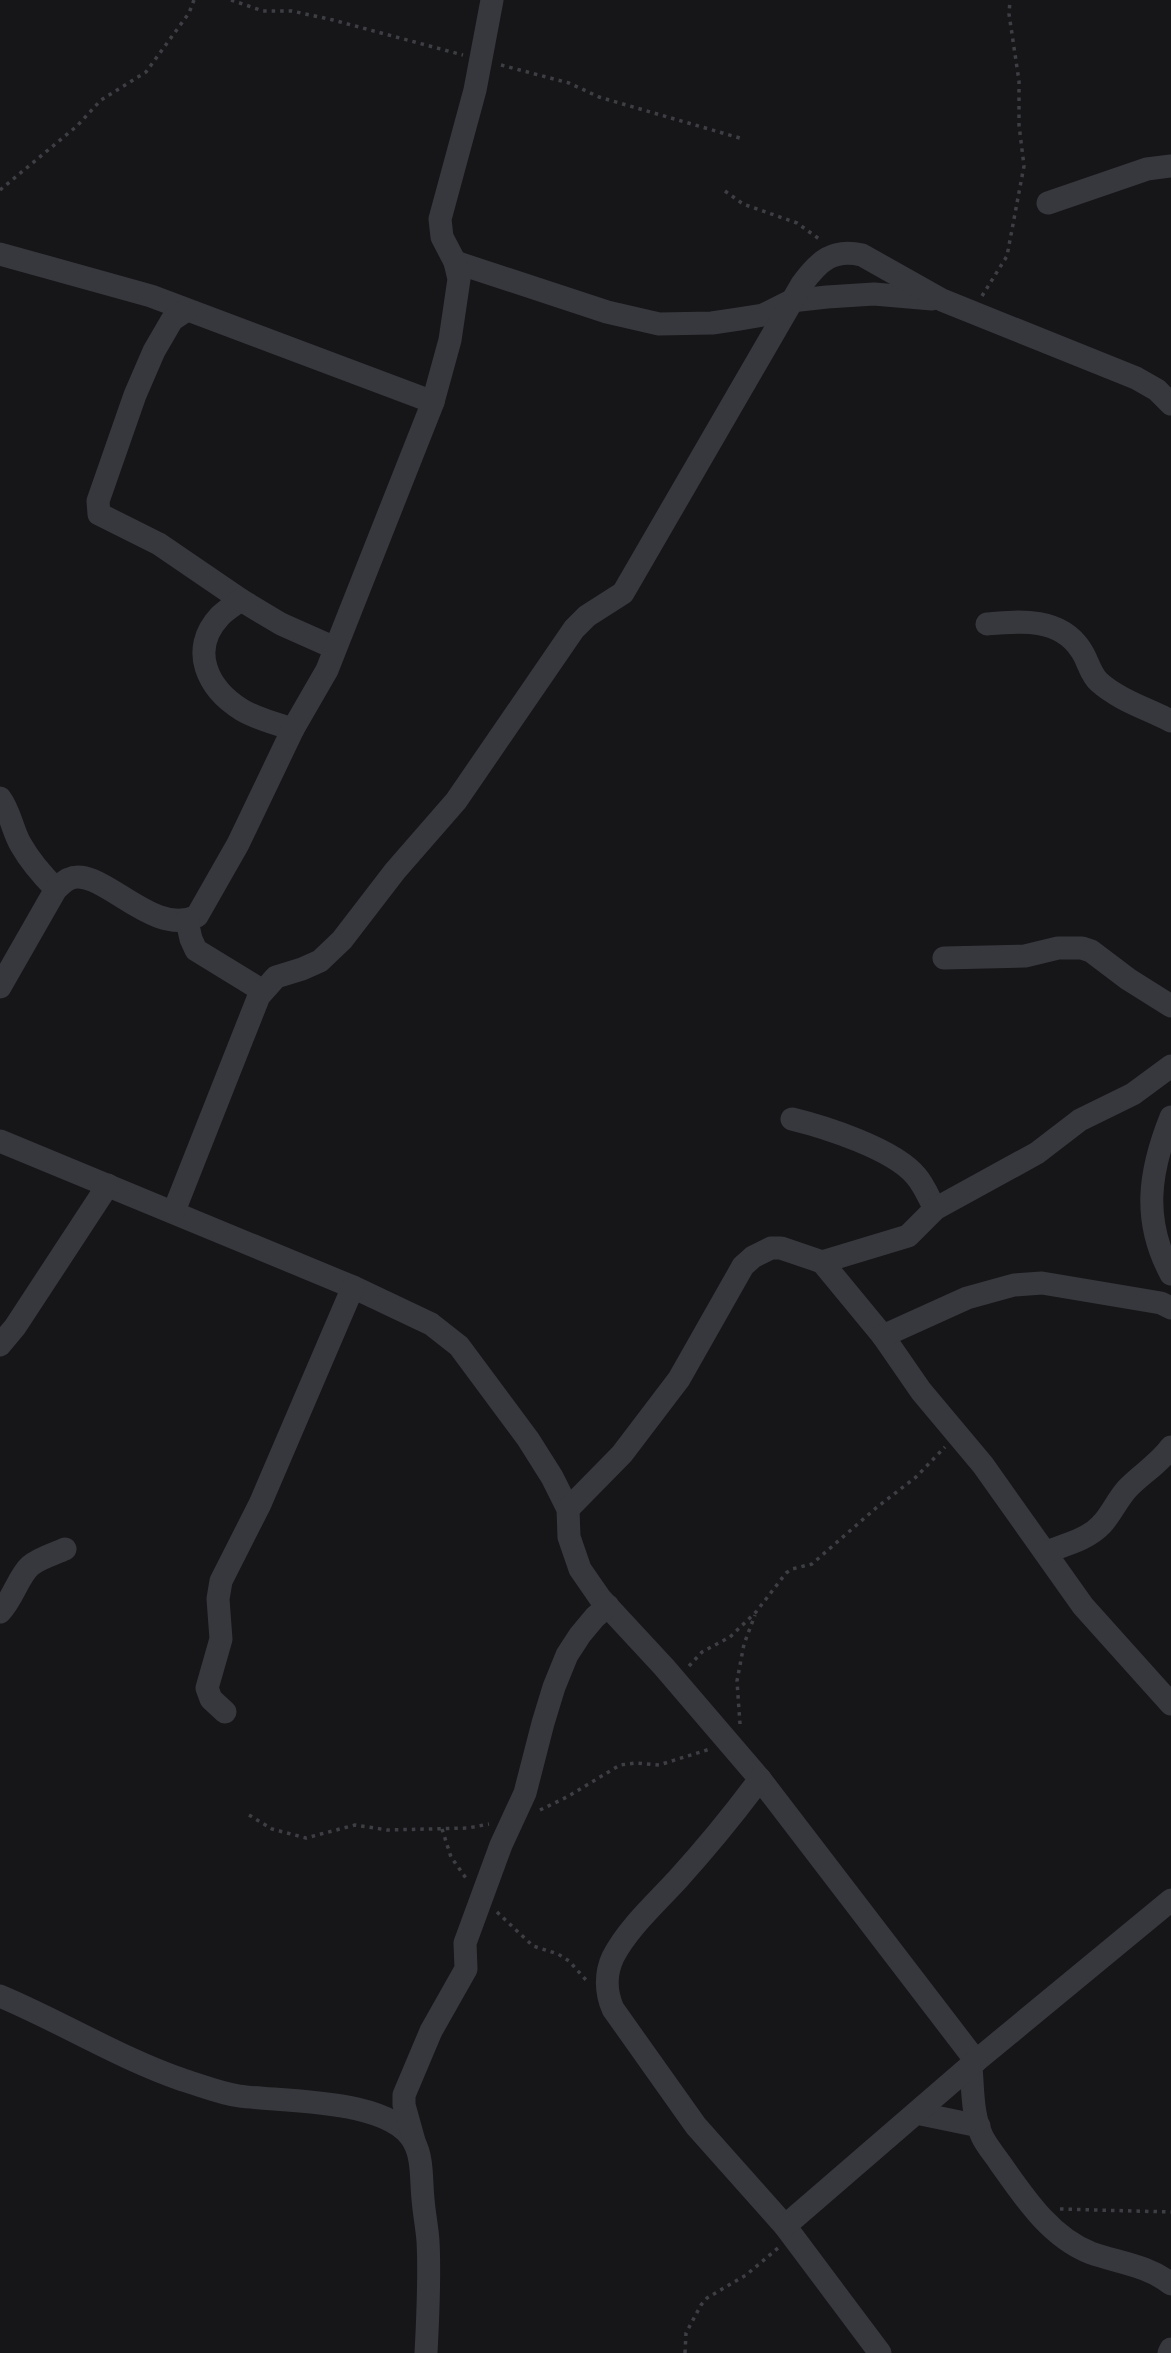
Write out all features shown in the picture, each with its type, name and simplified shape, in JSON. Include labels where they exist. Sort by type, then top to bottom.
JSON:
[{"type":"street","points":[[0,987],[56,889],[68,879],[81,877],[100,885],[155,916],[187,920],[197,916],[225,868],[293,729],[327,670],[433,402],[450,340],[459,279],[455,262],[442,237],[440,219],[475,90],[492,0]]},
{"type":"street","points":[[1048,203],[1147,169],[1171,166]]},
{"type":"street","points":[[174,1211],[263,991],[276,977],[302,970],[320,961],[342,940],[395,871],[456,801],[574,629],[587,615],[622,593],[791,301],[813,270],[835,254],[847,251],[862,255],[950,303],[1136,379],[1157,390],[1171,404]]},
{"type":"street","points":[[0,254],[84,276],[187,310],[433,402]]},
{"type":"street","points":[[455,262],[607,312],[659,324],[712,323],[763,316],[791,301],[874,294],[950,303]]},
{"type":"street","points":[[187,310],[172,320],[154,351],[135,396],[98,509],[103,517],[159,544],[281,624],[335,648]]},
{"type":"street","points":[[241,600],[219,616],[208,634],[203,658],[208,674],[226,699],[245,712],[293,729]]},
{"type":"street","points":[[987,624],[1029,621],[1050,626],[1076,642],[1093,675],[1103,686],[1171,720]]},
{"type":"street","points":[[0,799],[11,818],[21,846],[56,889]]},
{"type":"street","points":[[187,920],[191,939],[197,950],[263,991]]},
{"type":"street","points":[[944,958],[1025,956],[1058,948],[1082,948],[1091,951],[1128,979],[1171,1006]]},
{"type":"street","points":[[822,1262],[908,1236],[935,1209],[1037,1153],[1080,1120],[1133,1094],[1171,1066]]},
{"type":"street","points":[[1171,1117],[1157,1155],[1151,1208],[1154,1232],[1171,1274]]},
{"type":"street","points":[[792,1119],[816,1125],[896,1158],[914,1173],[935,1209]]},
{"type":"street","points":[[0,1141],[353,1287],[431,1324],[459,1346],[528,1439],[552,1477],[568,1508],[569,1537],[580,1569],[608,1606],[761,1779],[974,2064],[975,2115],[982,2136],[1019,2191],[1054,2229],[1090,2252],[1130,2263],[1160,2275],[1171,2284]]},
{"type":"street","points":[[0,1345],[15,1327],[108,1185]]},
{"type":"street","points":[[568,1508],[622,1454],[679,1379],[743,1266],[753,1257],[771,1248],[781,1248],[822,1262],[883,1336],[921,1391],[984,1465],[1083,1606],[1171,1704]]},
{"type":"street","points":[[883,1336],[967,1298],[1014,1285],[1042,1283],[1171,1308]]},
{"type":"street","points":[[225,1712],[211,1699],[208,1688],[221,1639],[218,1599],[221,1581],[260,1504],[353,1287]]},
{"type":"street","points":[[1046,1552],[1087,1536],[1102,1525],[1126,1491],[1171,1447]]},
{"type":"street","points":[[0,1612],[33,1564],[65,1549]]},
{"type":"street","points":[[426,2353],[428,2240],[421,2172],[404,2105],[404,2095],[431,2031],[466,1969],[465,1943],[501,1845],[525,1793],[554,1687],[567,1655],[595,1617],[608,1606]]},
{"type":"street","points":[[761,1779],[720,1833],[634,1928],[613,1958],[607,1997],[695,2126],[788,2231],[880,2353]]},
{"type":"street","points":[[788,2231],[916,2113],[1171,1899]]},
{"type":"street","points":[[0,1996],[136,2062],[213,2091],[263,2099],[313,2102],[380,2115],[400,2127],[414,2141]]},
{"type":"street","points":[[916,2113],[979,2126]]},
{"type":"path","points":[[0,190],[77,127],[101,100],[146,72],[189,13],[194,0]]},
{"type":"path","points":[[231,0],[263,11],[292,11],[333,20],[569,83],[599,97],[743,139]]},
{"type":"path","points":[[950,303],[983,295],[1007,256],[1024,166],[1019,125],[1019,81],[1009,14],[1010,0]]},
{"type":"path","points":[[725,191],[743,204],[797,223],[835,254]]},
{"type":"path","points":[[676,1681],[702,1652],[730,1637],[756,1612],[786,1573],[812,1564],[851,1528],[916,1477],[958,1435]]},
{"type":"path","points":[[249,1815],[272,1829],[306,1838],[355,1825],[387,1830],[468,1829],[546,1808],[620,1765],[659,1765],[736,1750],[737,1681],[744,1644],[756,1612]]},
{"type":"path","points":[[442,1829],[451,1857],[482,1897],[533,1946],[558,1954],[569,1961],[583,1978],[607,1997]]},
{"type":"path","points":[[1052,2205],[1071,2210],[1131,2209],[1171,2212]]},
{"type":"path","points":[[685,2353],[686,2333],[701,2305],[707,2298],[746,2275],[788,2231]]}]
